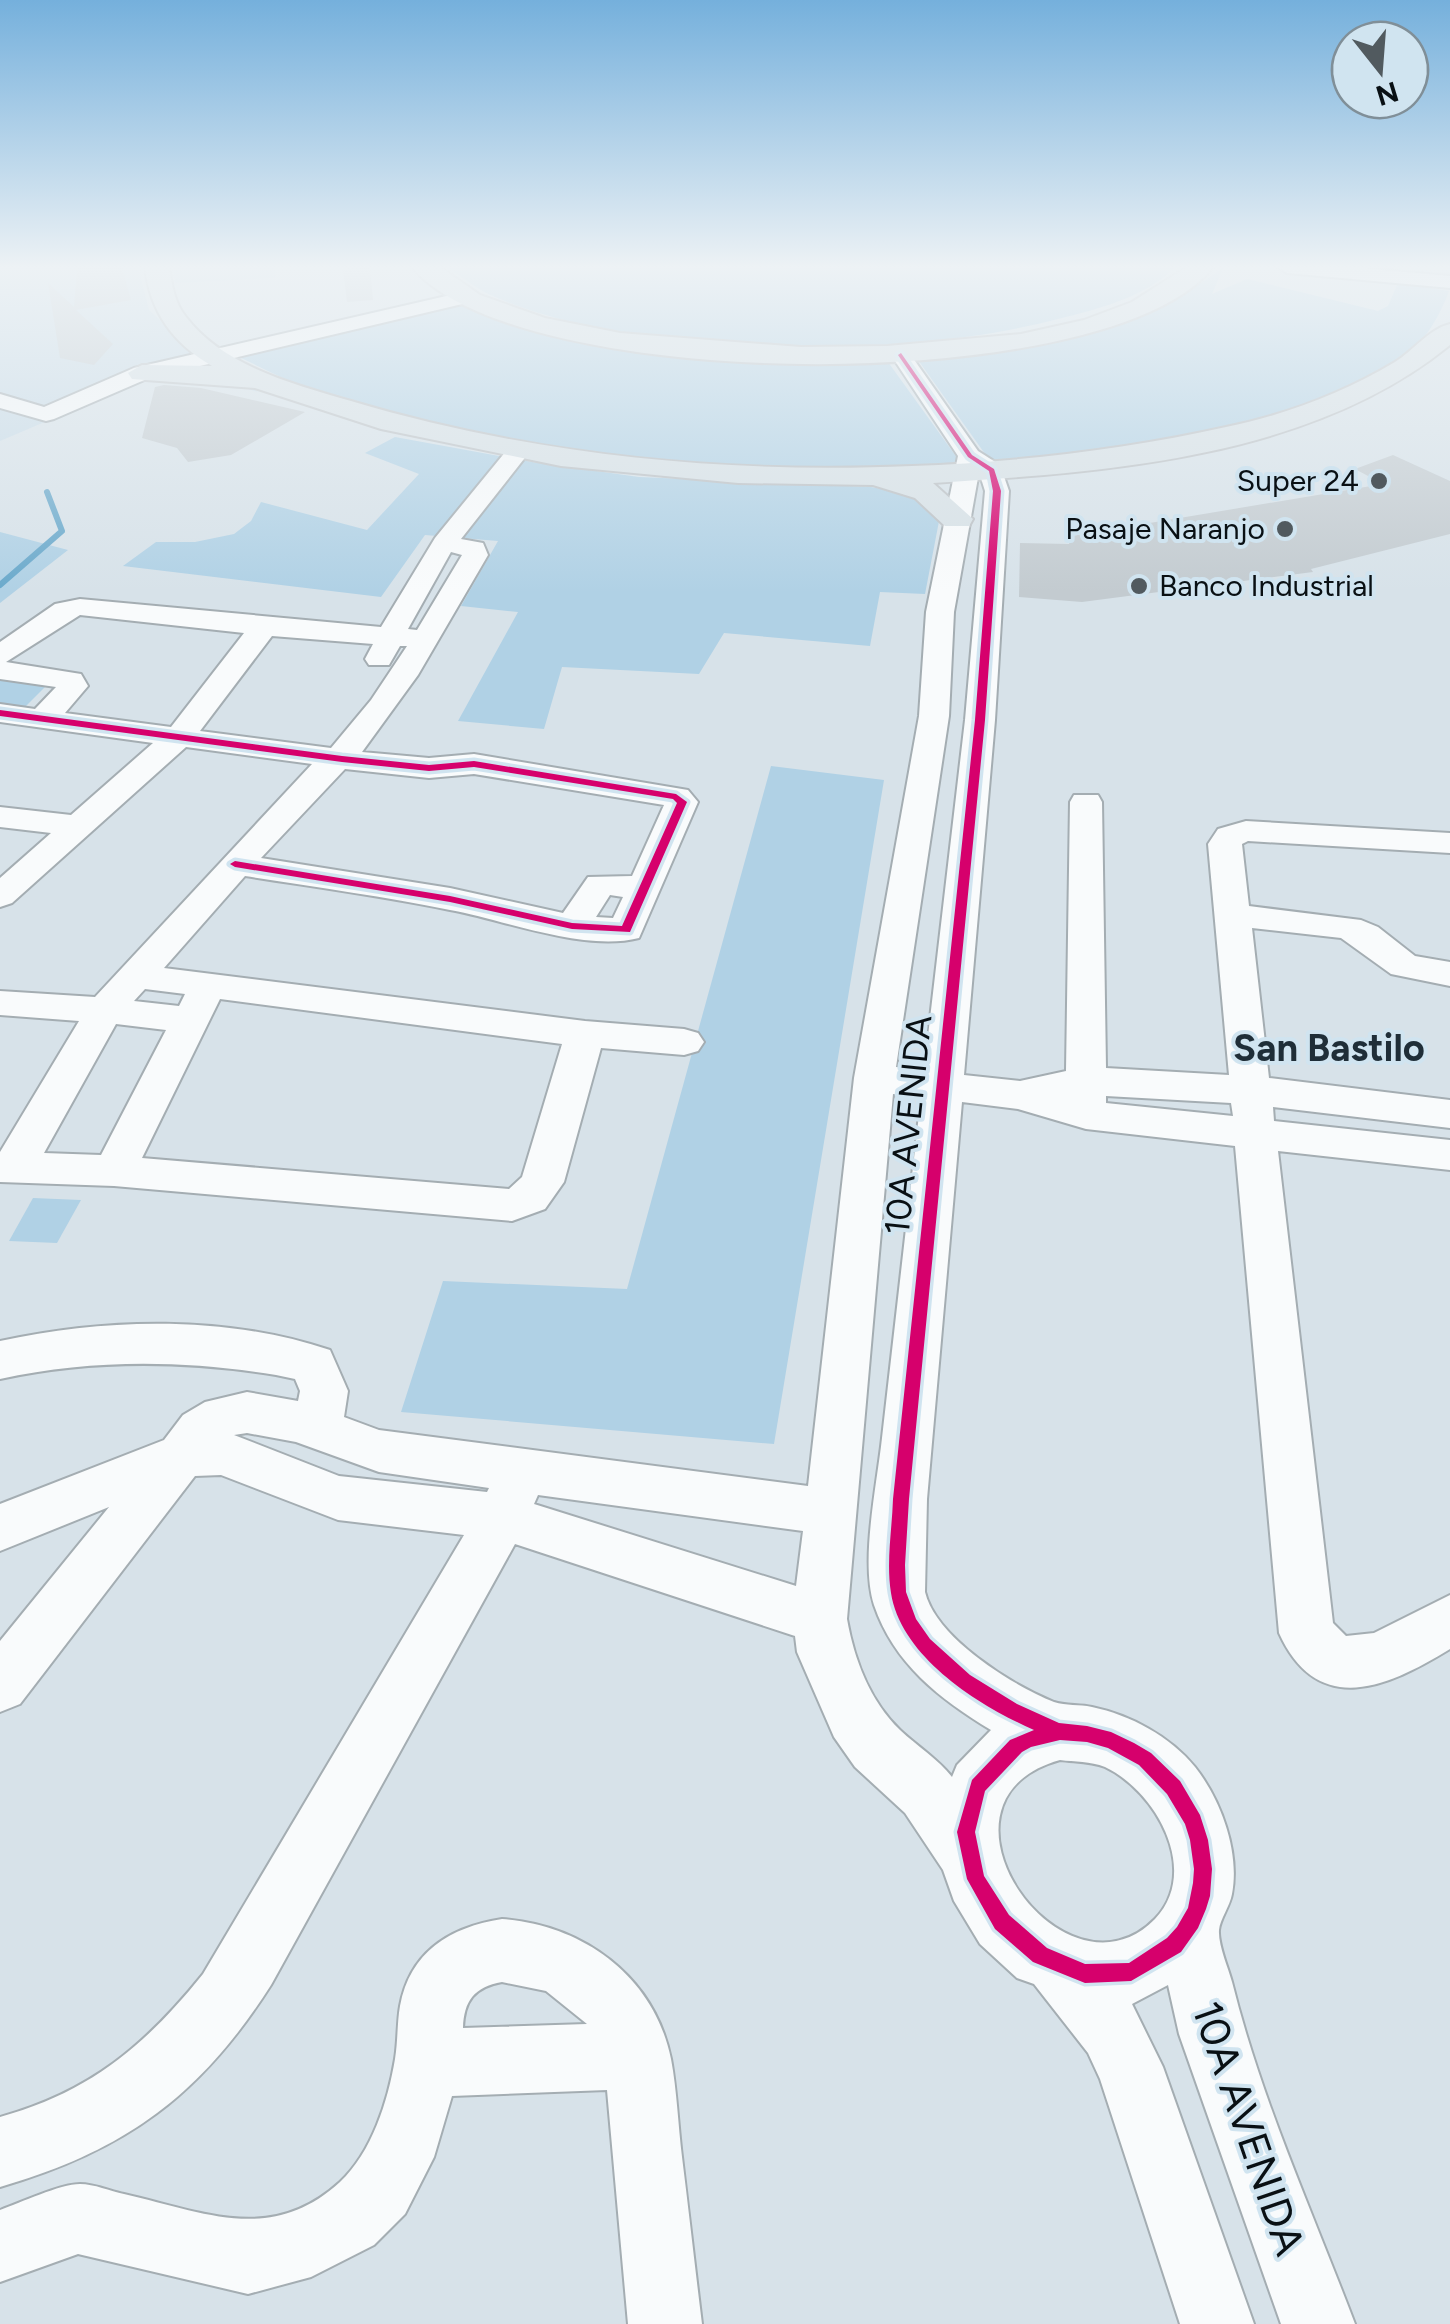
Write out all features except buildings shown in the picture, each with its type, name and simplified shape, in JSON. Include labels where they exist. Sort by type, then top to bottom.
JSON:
[{"type":"main road","points":[[221,375],[292,392],[393,424],[519,450],[675,468],[847,474],[1036,466],[1154,450],[1292,418],[1394,375]]},
{"type":"main road","points":[[256,375],[292,392]]},
{"type":"main road","points":[[847,474],[916,487],[976,516],[1013,478],[1036,466]]},
{"type":"street","points":[[0,400],[46,414],[136,375]]},
{"type":"street","name":"10A AVENIDA","points":[[915,375],[997,492],[976,516],[940,612],[934,716],[874,1078],[820,1618],[825,1652],[837,1687],[854,1717],[876,1747],[926,1792],[967,1852]]},
{"type":"street","points":[[328,764],[417,584],[444,543],[519,450]]},
{"type":"street","name":"10A AVENIDA","points":[[976,516],[980,720],[901,1499],[898,1589],[909,1626],[934,1654],[999,1705],[1059,1732]]},
{"type":"street","points":[[444,543],[474,549],[475,555],[431,630],[328,764],[106,1010],[8,1166],[114,1171],[512,1205],[530,1198],[542,1182],[585,1034]]},
{"type":"street","points":[[0,654],[65,610],[80,606],[264,627],[431,630]]},
{"type":"street","points":[[0,896],[181,735],[264,627]]},
{"type":"street","points":[[0,670],[71,680],[73,686],[45,716]]},
{"type":"street","points":[[0,713],[181,735],[328,764],[430,768],[474,764],[676,797],[682,802],[626,930],[572,926],[450,898],[235,864]]},
{"type":"street","points":[[934,716],[980,720]]},
{"type":"street","points":[[1086,802],[1086,1098]]},
{"type":"street","points":[[0,817],[76,826]]},
{"type":"street","points":[[1450,843],[1236,833],[1225,844],[1307,1633],[1331,1659],[1362,1665],[1450,1620]]},
{"type":"street","points":[[1232,915],[1348,928],[1365,935],[1404,966],[1450,974]]},
{"type":"street","points":[[136,976],[198,1004]]},
{"type":"street","points":[[0,1003],[106,1010],[198,1004],[684,1042]]},
{"type":"street","points":[[114,1171],[198,1004]]},
{"type":"street","points":[[874,1078],[1019,1096],[1253,1111],[1450,1114]]},
{"type":"street","points":[[1253,1111],[1450,1155]]},
{"type":"street","points":[[0,1360],[72,1344],[269,1353],[313,1364],[324,1391],[318,1426]]},
{"type":"street","points":[[0,1686],[182,1455],[195,1431],[226,1415],[255,1412],[318,1426],[379,1451],[418,1458],[820,1618]]},
{"type":"street","points":[[0,1528],[182,1455],[222,1453],[338,1498],[399,1505],[512,1496],[830,1512]]},
{"type":"street","points":[[399,1505],[396,1496],[401,1476],[418,1458]]},
{"type":"street","points":[[0,2152],[42,2142],[92,2120],[138,2091],[202,2031],[248,1962],[512,1496]]},
{"type":"street","points":[[1059,1732],[1092,1735],[1125,1746],[1155,1767],[1180,1795],[1197,1828],[1205,1864],[1201,1899],[1188,1931],[1164,1956],[1132,1971],[1096,1973],[1058,1966],[1025,1947],[997,1920],[977,1887],[967,1852],[969,1807],[988,1769],[1018,1743],[1059,1732]]},
{"type":"street","name":"10A AVENIDA","points":[[1188,1931],[1212,2034],[1318,2324]]},
{"type":"street","points":[[0,2246],[78,2219],[248,2258],[302,2247],[354,2217],[395,2169],[428,2063],[434,1995],[444,1978],[458,1964],[476,1956],[504,1951],[531,1953],[559,1962],[585,1977],[607,1998],[625,2024],[637,2056],[666,2324]]},
{"type":"street","points":[[1058,1966],[1110,2030],[1130,2066],[1217,2324]]},
{"type":"street","points":[[428,2063],[637,2056]]},
{"type":"shaded area","points":[[0,375],[233,375],[258,392],[229,383],[148,378],[0,441]]},
{"type":"shaded area","points":[[279,375],[898,375],[958,459],[953,463],[833,469],[653,461],[409,422],[320,394]]},
{"type":"shaded area","points":[[929,375],[1374,375],[1308,405],[1204,433],[1097,451],[999,462],[988,458]]},
{"type":"shaded area","points":[[395,437],[639,477],[871,487],[908,494],[940,516],[925,594],[880,592],[870,646],[724,633],[699,674],[562,667],[544,729],[458,721],[518,612],[461,606],[498,541],[425,535],[381,597],[123,566],[156,542],[195,542],[234,534],[251,521],[261,502],[367,530],[419,474],[365,453]]},
{"type":"shaded area","points":[[0,532],[68,550],[0,603]]},
{"type":"shaded area","points":[[0,676],[51,681],[25,707],[0,704]]},
{"type":"shaded area","points":[[771,766],[884,780],[774,1444],[401,1412],[443,1281],[627,1289]]},
{"type":"shaded area","points":[[33,1198],[81,1200],[57,1243],[9,1241]]},
{"type":"waterway","points":[[0,585],[62,531],[47,492]]},
{"type":"cycle path","points":[[915,375],[970,456],[992,470],[997,491],[980,720],[901,1499],[898,1592],[910,1624],[924,1644],[964,1680],[1011,1710],[1054,1730],[1092,1735],[1128,1749],[1160,1772],[1185,1804],[1202,1855],[1197,1909],[1174,1945],[1131,1972],[1085,1974],[1040,1955],[1002,1922],[976,1879],[966,1832],[978,1786],[1016,1746],[1059,1732]]},
{"type":"cycle path","points":[[0,713],[342,759],[429,768],[474,764],[676,797],[682,802],[626,930],[572,926],[450,899],[235,864]]},
{"type":"place","name":"Super 24","points":[[1379,481]]},
{"type":"place","name":"Pasaje Naranjo","points":[[1285,529]]},
{"type":"place","name":"Banco Industrial","points":[[1139,586]]},
{"type":"district","name":"San Bastilo","points":[[1329,1048]]}]
